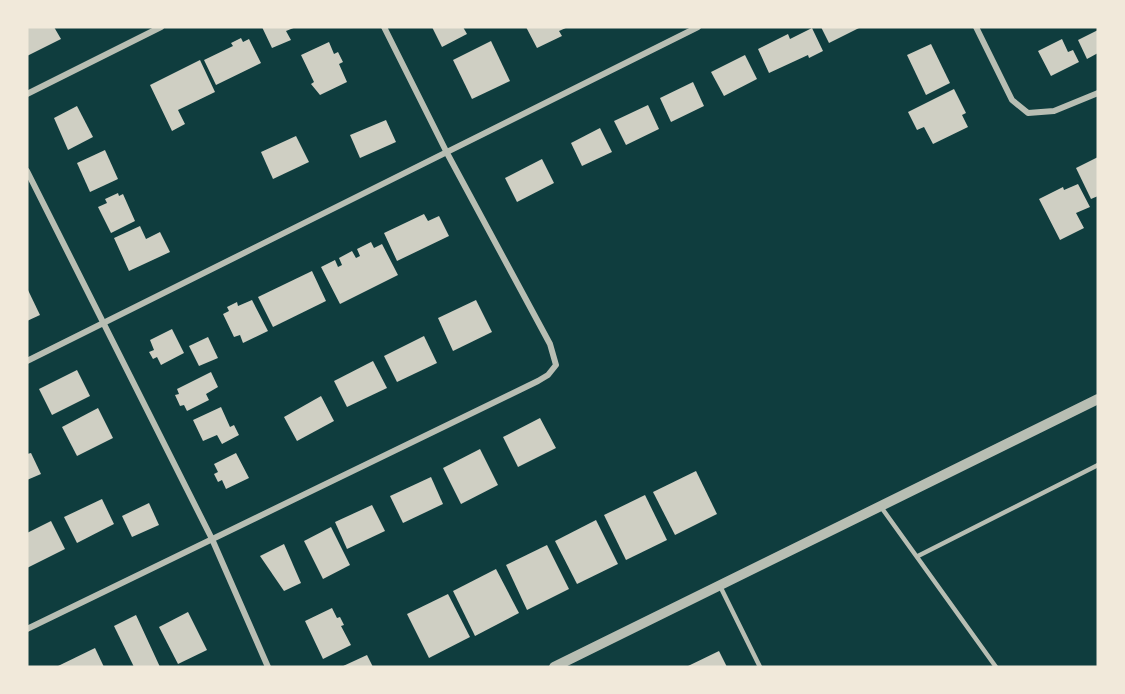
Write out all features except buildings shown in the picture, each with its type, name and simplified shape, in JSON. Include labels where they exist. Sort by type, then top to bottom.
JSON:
[{"type":"street","points":[[27,93],[161,27]]},
{"type":"street","points":[[27,629],[538,381],[548,375],[556,365],[550,344],[447,153],[384,27]]},
{"type":"street","points":[[27,361],[698,27]]},
{"type":"street","points":[[976,27],[1012,100],[1028,113],[1041,114],[1073,105],[1098,93]]},
{"type":"street","points":[[27,171],[212,539],[268,667]]},
{"type":"street","points":[[554,667],[718,584],[881,507],[1098,399]]},
{"type":"lane","points":[[918,556],[1098,466]]},
{"type":"lane","points":[[881,507],[996,667]]},
{"type":"lane","points":[[718,584],[760,667]]}]
